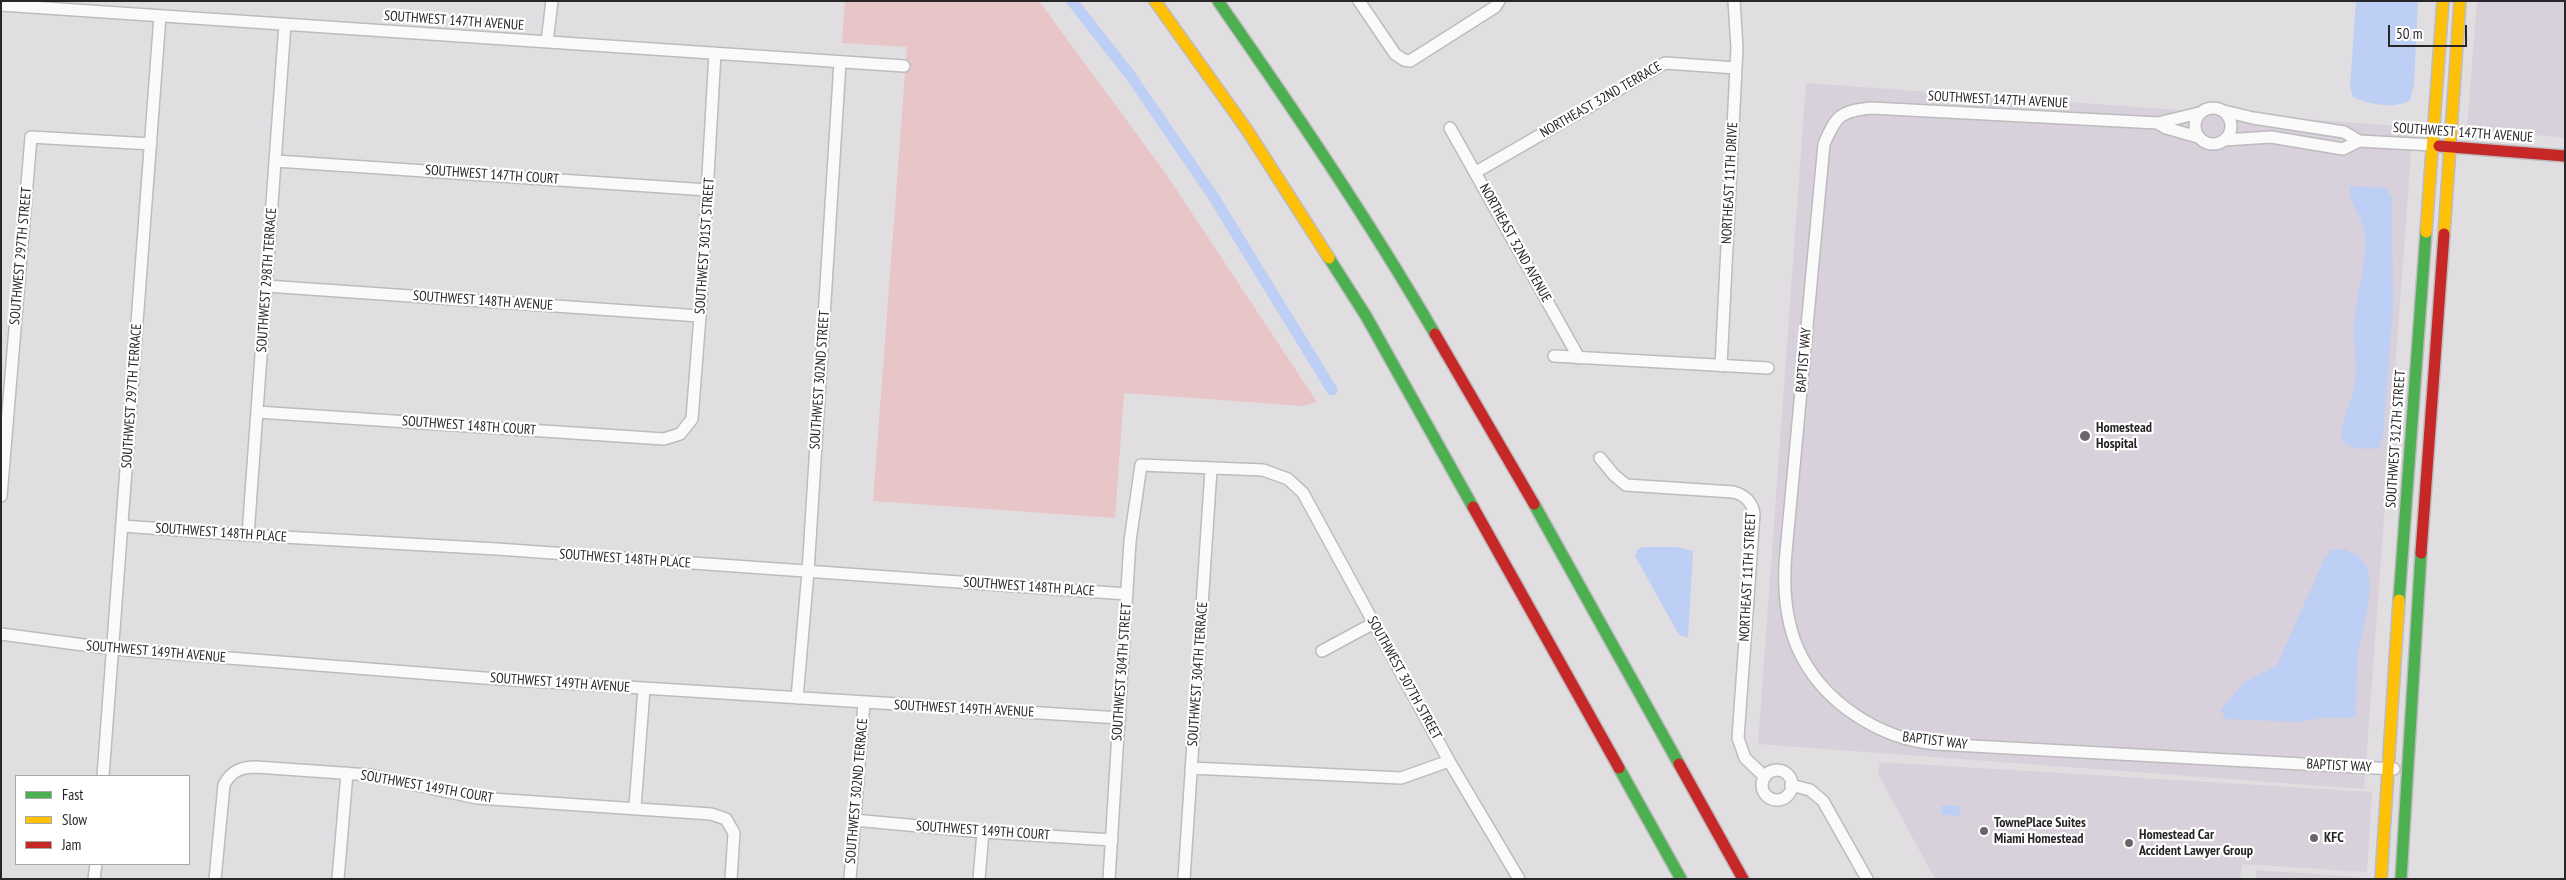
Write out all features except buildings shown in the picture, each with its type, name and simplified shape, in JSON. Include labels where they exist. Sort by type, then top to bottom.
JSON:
[{"type":"main road","points":[[1155,1],[1247,130],[1366,316],[1681,879]]},
{"type":"main road","points":[[1218,1],[1283,92],[1404,278],[1560,549],[1743,879]]},
{"type":"main road","name":"SOUTHWEST 312TH STREET","points":[[2381,879],[2443,1]]},
{"type":"main road","points":[[2401,879],[2406,770],[2460,1]]},
{"type":"main road","name":"SOUTHWEST 147TH AVENUE","points":[[2432,145],[2565,156]]},
{"type":"street","points":[[547,42],[552,1]]},
{"type":"street","points":[[1359,1],[1396,54],[1404,60],[1410,61],[1495,7],[1499,1]]},
{"type":"street","name":"NORTHEAST 11TH DRIVE","points":[[1721,366],[1736,68],[1734,1]]},
{"type":"street","name":"SOUTHWEST 147TH AVENUE","points":[[1,5],[38,4],[160,16],[904,66]]},
{"type":"street","name":"SOUTHWEST 297TH TERRACE","points":[[103,775],[160,16]]},
{"type":"street","name":"SOUTHWEST 298TH TERRACE","points":[[248,536],[285,24]]},
{"type":"street","name":"SOUTHWEST 301ST STREET","points":[[680,434],[692,419],[708,190],[715,53]]},
{"type":"street","name":"SOUTHWEST 302ND STREET","points":[[797,698],[808,572],[840,62]]},
{"type":"street","name":"NORTHEAST 32ND TERRACE","points":[[1476,172],[1665,63],[1736,68]]},
{"type":"street","name":"SOUTHWEST 147TH AVENUE","points":[[1838,118],[1850,110],[1871,108],[2158,123],[2199,113]]},
{"type":"street","points":[[2210,108],[2224,111],[2231,123],[2229,132],[2224,140],[2212,144],[2198,137],[2195,124],[2199,113],[2210,108]]},
{"type":"street","name":"SOUTHWEST 147TH AVENUE","points":[[2224,111],[2253,118],[2344,132],[2359,141],[2432,145]]},
{"type":"street","name":"BAPTIST WAY","points":[[1838,118],[1824,144],[1784,574],[1789,619],[1798,649],[1817,682],[1846,708],[1872,726],[1895,736],[1922,742],[2406,770]]},
{"type":"street","name":"SOUTHWEST 147TH AVENUE","points":[[2158,123],[2166,128],[2198,137]]},
{"type":"street","name":"NORTHEAST 32ND AVENUE","points":[[1450,128],[1579,358]]},
{"type":"street","name":"SOUTHWEST 297TH STREET","points":[[1,496],[3,449],[31,137],[151,144]]},
{"type":"street","name":"SOUTHWEST 147TH AVENUE","points":[[2224,140],[2271,137],[2343,149],[2359,141]]},
{"type":"street","name":"SOUTHWEST 147TH COURT","points":[[276,161],[708,190]]},
{"type":"street","name":"SOUTHWEST 148TH AVENUE","points":[[266,286],[700,316]]},
{"type":"street","points":[[1554,356],[1768,368]]},
{"type":"street","name":"SOUTHWEST 148TH COURT","points":[[257,412],[664,439],[680,434]]},
{"type":"street","name":"NORTHEAST 11TH STREET","points":[[1600,458],[1614,475],[1626,485],[1733,492],[1744,496],[1750,502],[1754,514],[1738,738],[1745,758],[1765,777]]},
{"type":"street","name":"SOUTHWEST 304TH STREET","points":[[1109,879],[1127,594],[1135,492],[1141,465],[1211,468]]},
{"type":"street","name":"SOUTHWEST 307TH STREET","points":[[1211,468],[1264,470],[1288,479],[1303,494],[1449,761],[1519,879]]},
{"type":"street","name":"SOUTHWEST 304TH TERRACE","points":[[1184,879],[1211,468]]},
{"type":"street","name":"SOUTHWEST 148TH PLACE","points":[[122,526],[248,536],[497,549],[1127,594]]},
{"type":"street","points":[[1322,651],[1374,623]]},
{"type":"street","name":"SOUTHWEST 149TH AVENUE","points":[[1,634],[114,649],[644,689],[1120,718]]},
{"type":"street","points":[[635,807],[644,689]]},
{"type":"street","name":"SOUTHWEST 302ND TERRACE","points":[[850,879],[864,703]]},
{"type":"street","points":[[1191,768],[1401,778],[1449,761]]},
{"type":"street","name":"SOUTHWEST 149TH COURT","points":[[216,879],[224,784],[233,772],[245,767],[347,773],[390,779],[477,798],[635,807],[711,814],[726,819],[734,833],[731,879]]},
{"type":"street","points":[[1779,771],[1788,776],[1791,785],[1785,797],[1771,799],[1762,789],[1765,777],[1770,772],[1779,771]]},
{"type":"street","points":[[338,879],[347,773]]},
{"type":"street","points":[[1791,785],[1810,790],[1823,801],[1867,879]]},
{"type":"street","name":"SOUTHWEST 149TH COURT","points":[[854,820],[983,832],[1112,840]]},
{"type":"street","points":[[979,879],[983,832]]},
{"type":"street","points":[[94,879],[96,865]]},
{"type":"shaded area","points":[[845,1],[1039,1],[1166,174],[1317,402],[1303,406],[1124,393],[1115,518],[873,501],[907,47],[842,43]]},
{"type":"shaded area","points":[[2477,1],[2565,1],[2565,138],[2467,128]]},
{"type":"shaded area","name":"Homestead Hospital","points":[[1806,83],[2413,127],[2364,789],[1758,744]]},
{"type":"shaded area","points":[[1880,762],[2372,792],[2367,872],[2242,864],[2240,879],[1935,879],[1878,774]]},
{"type":"shaded area","points":[[2256,870],[2361,877],[2361,879],[2256,879]]},
{"type":"water","points":[[2356,1],[2418,1],[2414,84],[2410,100],[2397,105],[2382,105],[2353,97],[2350,87]]},
{"type":"water","points":[[2349,186],[2385,188],[2392,197],[2393,309],[2383,436],[2379,448],[2374,449],[2351,447],[2343,443],[2342,436],[2343,422],[2355,380],[2354,327],[2365,247],[2364,229],[2351,199]]},
{"type":"water","points":[[1642,547],[1676,547],[1693,551],[1688,638],[1679,635],[1635,556],[1637,550]]},
{"type":"water","points":[[2344,549],[2358,556],[2365,564],[2369,574],[2370,587],[2367,614],[2359,648],[2355,718],[2321,718],[2300,722],[2225,719],[2221,710],[2243,683],[2277,665],[2324,560],[2331,550]]},
{"type":"water","points":[[1942,805],[1960,806],[1959,816],[1941,814]]},
{"type":"waterway","points":[[1072,1],[1130,75],[1213,196],[1332,390]]},
{"type":"traffic: fast","points":[[1218,1],[1330,165],[1384,249],[1435,334]]},
{"type":"traffic: fast","points":[[2399,600],[2426,232]]},
{"type":"traffic: fast","points":[[1329,258],[1366,316],[1473,507]]},
{"type":"traffic: fast","points":[[1534,504],[1679,764]]},
{"type":"traffic: fast","points":[[2401,879],[2421,553]]},
{"type":"traffic: fast","points":[[1619,768],[1681,879]]},
{"type":"traffic: slow","points":[[1155,1],[1247,130],[1329,258]]},
{"type":"traffic: slow","points":[[2426,232],[2443,1]]},
{"type":"traffic: slow","points":[[2444,234],[2460,1]]},
{"type":"traffic: slow","points":[[2381,879],[2399,600]]},
{"type":"traffic: jam","points":[[2439,146],[2565,156]]},
{"type":"traffic: jam","points":[[2421,553],[2444,234]]},
{"type":"traffic: jam","points":[[1435,334],[1534,504]]},
{"type":"traffic: jam","points":[[1473,507],[1619,768]]},
{"type":"traffic: jam","points":[[1679,764],[1743,879]]},
{"type":"place","name":"Homestead Hospital","points":[[2085,436]]},
{"type":"place","name":"TownePlace Suites Miami Homestead","points":[[1984,831]]},
{"type":"place","name":"KFC","points":[[2314,838]]},
{"type":"place","name":"Homestead Car Accident Lawyer Group","points":[[2129,843]]}]
